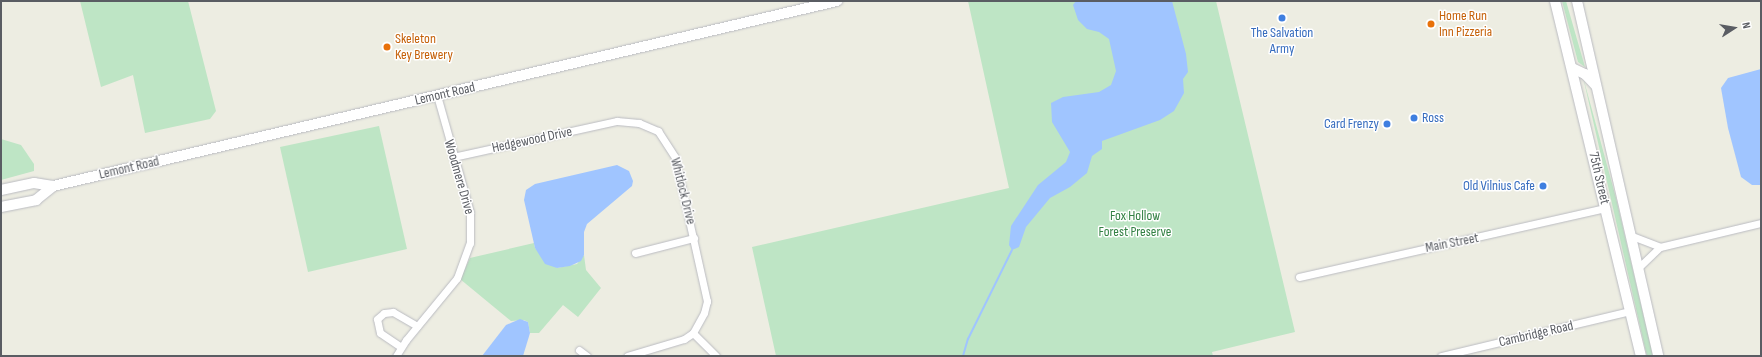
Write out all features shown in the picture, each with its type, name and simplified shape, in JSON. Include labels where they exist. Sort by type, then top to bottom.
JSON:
[{"type":"main road","name":"Lemont Road","points":[[1,190],[34,183],[53,186],[837,1]]},
{"type":"main road","name":"75th Street","points":[[1555,1],[1641,356]]},
{"type":"main road","name":"75th Street","points":[[1577,1],[1632,236],[1658,356]]},
{"type":"main road","points":[[1572,68],[1585,74],[1597,88]]},
{"type":"main road","name":"Lemont Road","points":[[1,207],[36,200],[53,186]]},
{"type":"street","name":"Woodmere Drive","points":[[396,356],[417,326],[457,278],[468,250],[470,212],[453,157],[437,95]]},
{"type":"street","name":"Whitlock Drive","points":[[612,123],[639,122],[658,131],[668,143],[675,157],[706,288],[707,303],[693,333]]},
{"type":"street","name":"Hedgewood Drive","points":[[453,157],[612,123]]},
{"type":"street","name":"Main Street","points":[[1299,277],[1606,208]]},
{"type":"street","points":[[1638,268],[1660,247],[1761,222]]},
{"type":"street","points":[[1632,236],[1660,247]]},
{"type":"street","points":[[636,253],[694,238]]},
{"type":"street","name":"Cambridge Road","points":[[1441,356],[1458,354],[1630,311]]},
{"type":"street","points":[[401,347],[380,333],[377,319],[384,313],[393,312],[417,326]]},
{"type":"street","points":[[627,356],[675,344],[693,333],[716,356]]},
{"type":"street","points":[[579,350],[587,356]]},
{"type":"green space","points":[[80,1],[188,1],[216,111],[210,119],[145,133],[133,75],[101,87]]},
{"type":"green space","name":"Fox Hollow Forest Preserve","points":[[968,1],[1216,1],[1295,332],[1212,352],[1213,356],[776,356],[752,247],[1009,188]]},
{"type":"green space","points":[[1562,1],[1566,1],[1585,67],[1578,62]]},
{"type":"green space","points":[[1583,77],[1616,198],[1653,356],[1647,356]]},
{"type":"green space","points":[[379,126],[407,249],[308,272],[280,147]]},
{"type":"green space","points":[[1,139],[21,145],[34,164],[34,171],[1,180]]},
{"type":"green space","points":[[534,243],[535,248],[557,268],[577,264],[584,255],[586,270],[601,288],[578,317],[563,305],[539,333],[530,333],[528,322],[524,320],[511,321],[460,279],[470,258]]},
{"type":"water","points":[[1076,1],[1172,1],[1186,54],[1188,72],[1183,79],[1184,93],[1174,111],[1160,120],[1102,141],[1102,149],[1092,156],[1087,173],[1070,187],[1050,198],[1026,227],[1019,247],[1012,250],[1009,245],[1011,226],[1038,185],[1066,162],[1070,152],[1052,122],[1051,103],[1063,97],[1099,92],[1111,85],[1116,71],[1109,39],[1099,32],[1087,29],[1078,20],[1073,5]]},
{"type":"water","points":[[1761,69],[1761,185],[1752,185],[1741,177],[1728,128],[1721,88],[1728,78]]},
{"type":"water","points":[[617,165],[629,171],[633,181],[632,186],[587,224],[584,232],[584,255],[581,261],[570,266],[557,268],[545,264],[535,248],[524,200],[526,190],[535,184]]},
{"type":"water","points":[[520,319],[528,322],[530,333],[523,356],[482,356],[506,325]]},
{"type":"waterway","points":[[963,356],[968,339],[1012,250]]},
{"type":"place","name":"The Salvation Army","points":[[1282,18]]},
{"type":"place","name":"Home Run Inn Pizzeria","points":[[1431,24]]},
{"type":"place","name":"Skeleton Key Brewery","points":[[387,47]]},
{"type":"place","name":"Ross","points":[[1414,118]]},
{"type":"place","name":"Card Frenzy","points":[[1387,124]]},
{"type":"place","name":"Old Vilnius Cafe","points":[[1543,186]]}]
